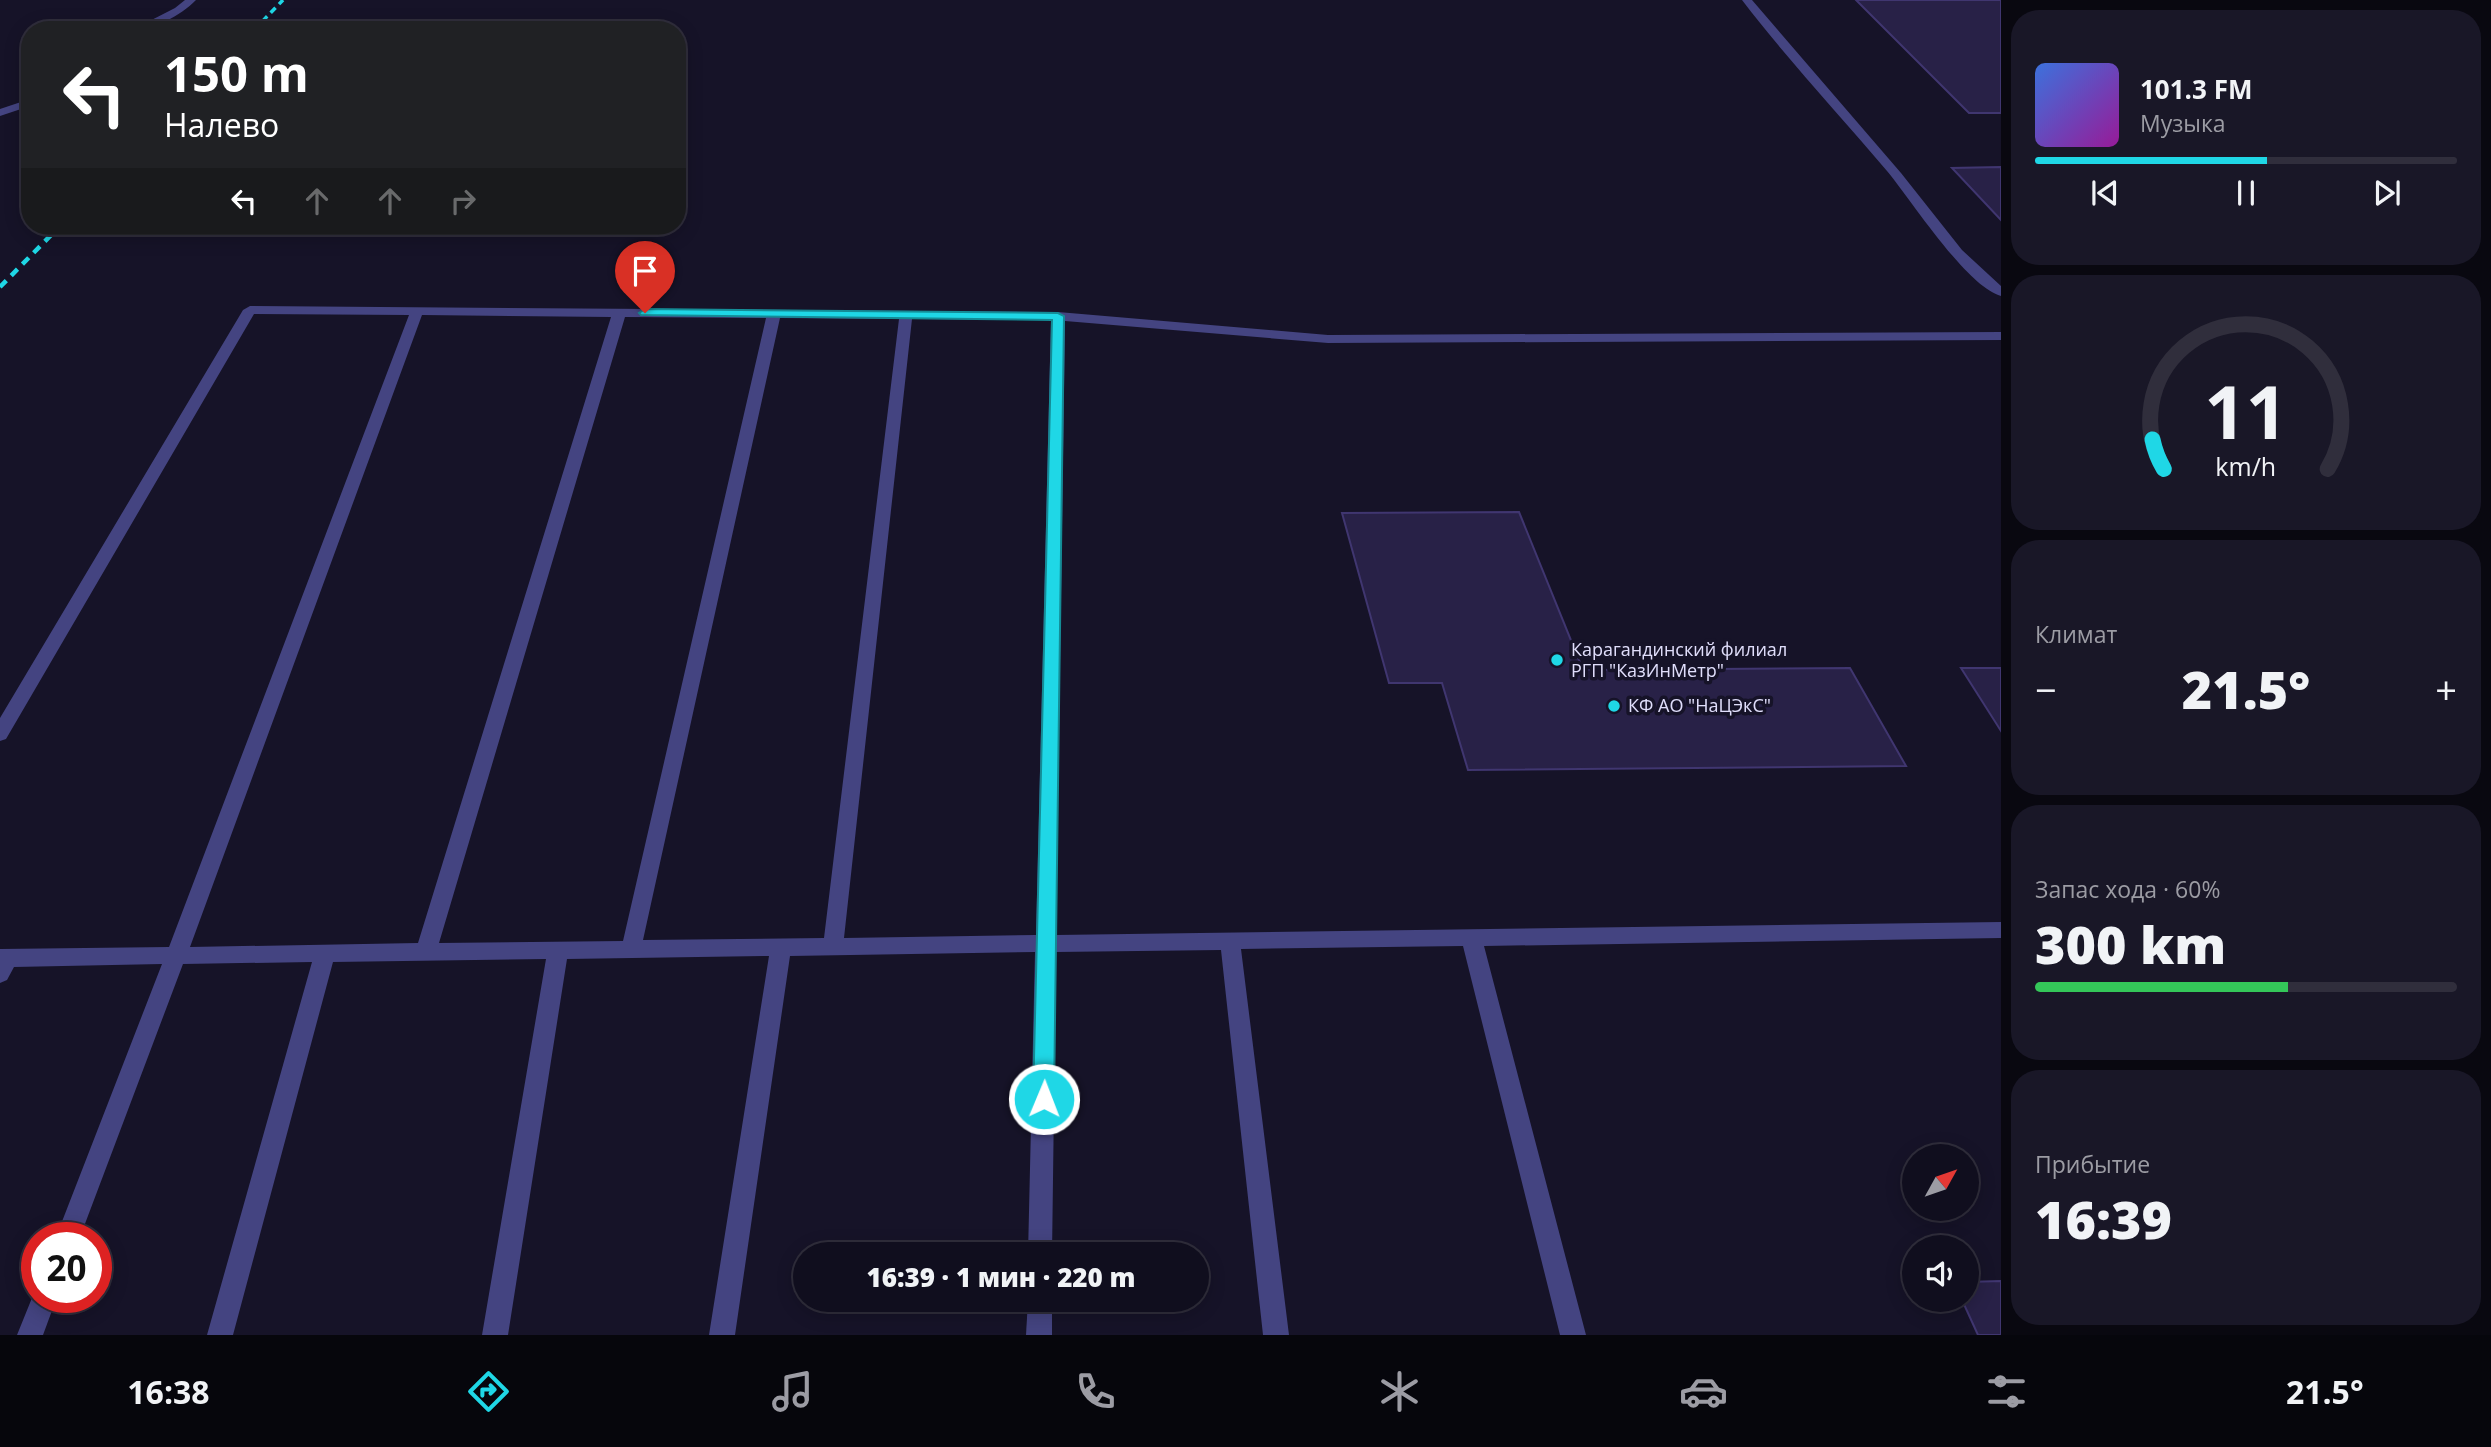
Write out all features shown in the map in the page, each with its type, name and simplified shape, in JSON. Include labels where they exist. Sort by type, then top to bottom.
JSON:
[{"type":"lane","points":[[156,21],[179,10],[191,0]]},
{"type":"lane","points":[[1747,0],[1897,177],[1949,244],[1980,276],[2001,292]]},
{"type":"lane","points":[[0,113],[21,105]]},
{"type":"lane","points":[[0,734],[250,310],[1058,316],[1328,339],[2001,336]]},
{"type":"lane","points":[[74,1222],[417,311]]},
{"type":"lane","points":[[426,952],[619,313]]},
{"type":"lane","points":[[631,950],[774,314]]},
{"type":"lane","points":[[833,947],[906,315]]},
{"type":"lane","points":[[1040,1242],[1058,316]]},
{"type":"lane","points":[[3,964],[176,956],[2001,930]]},
{"type":"lane","points":[[1471,937],[1573,1335]]},
{"type":"lane","points":[[1230,941],[1276,1335]]},
{"type":"lane","points":[[722,1335],[781,947]]},
{"type":"lane","points":[[495,1335],[558,950]]},
{"type":"lane","points":[[220,1335],[325,954]]},
{"type":"lane","points":[[1039,1335],[1040,1312]]},
{"type":"lane","points":[[30,1335],[38,1313]]},
{"type":"building","points":[[1856,0],[2001,0],[2001,113],[1969,113]]},
{"type":"building","points":[[2001,167],[2001,220],[1952,168]]},
{"type":"building","points":[[1519,512],[1583,670],[1850,668],[1906,766],[1468,770],[1442,683],[1389,683],[1342,513]]},
{"type":"building","points":[[1961,668],[2001,668],[2001,731]]},
{"type":"building","points":[[2001,1281],[2001,1335],[1978,1335],[1967,1312],[1979,1312],[1979,1282]]},
{"type":"railway","points":[[263,21],[283,0]]},
{"type":"railway","points":[[0,287],[51,235]]},
{"type":"place","name":"Карагандинский филиал РГП \"КазИнМетр\"","points":[[1557,660]]},
{"type":"place","name":"КФ АО \"НаЦЭкС\"","points":[[1614,706]]},
{"type":"route","points":[[645,313],[1058,316],[1044,1099]]}]
